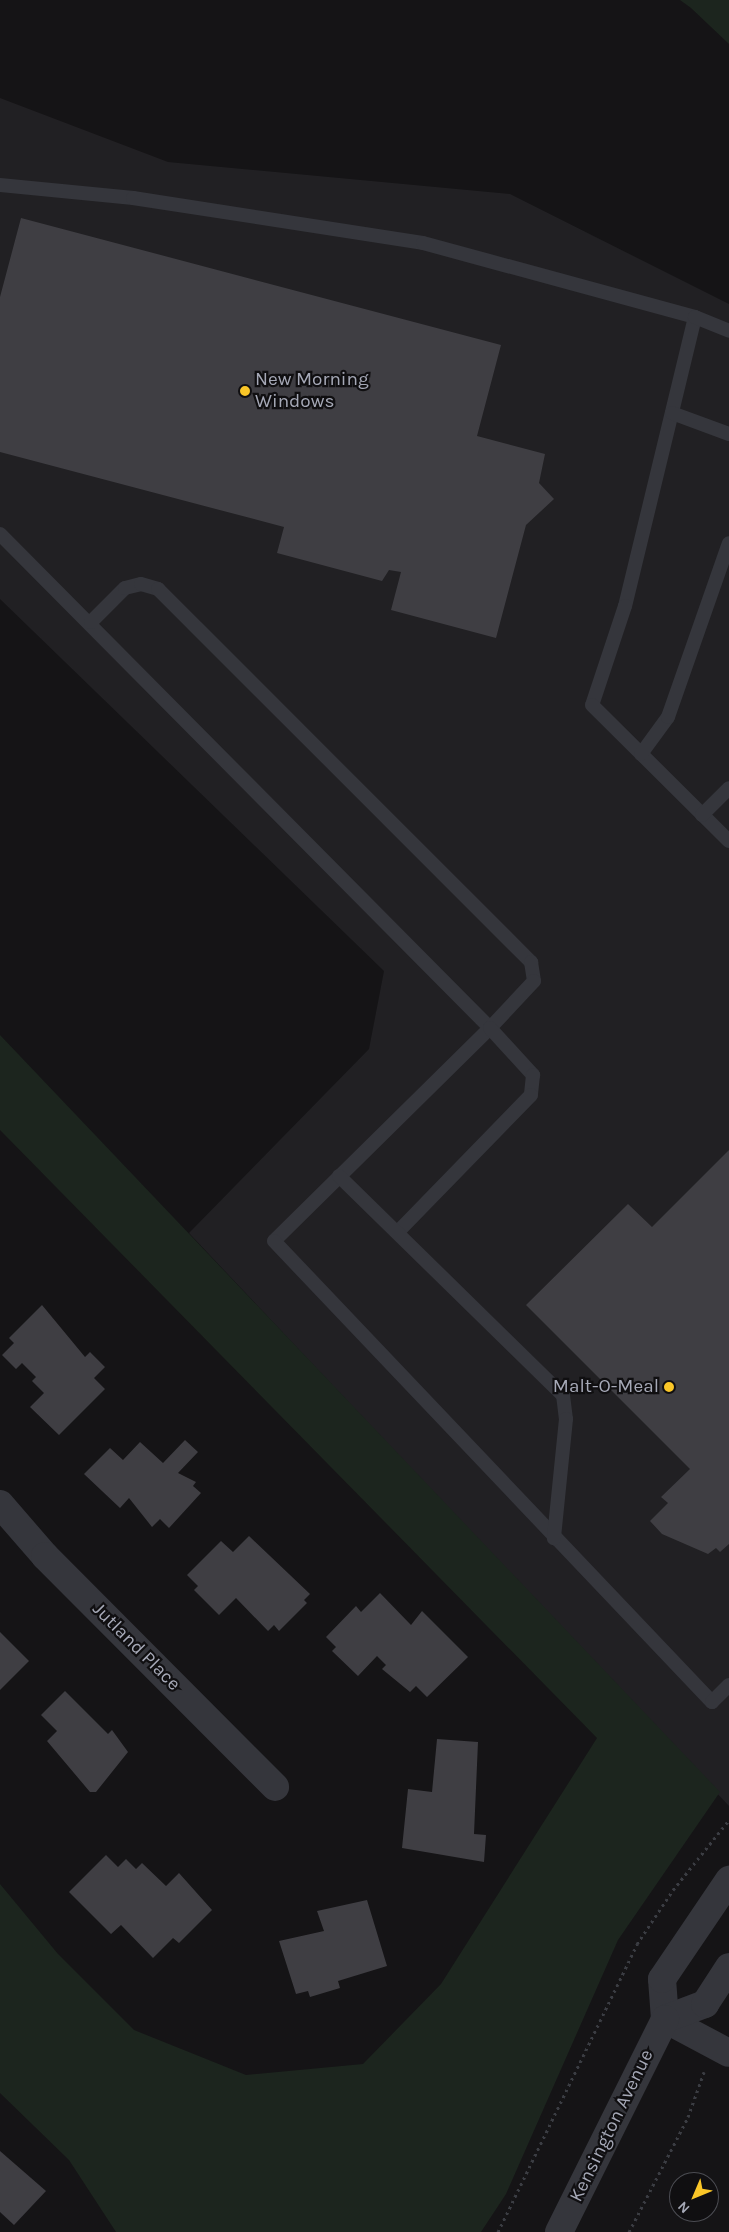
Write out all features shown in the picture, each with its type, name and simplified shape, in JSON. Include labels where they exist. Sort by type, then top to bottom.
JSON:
[{"type":"street","name":"Jutland Place","points":[[0,1504],[45,1556],[275,1787]]},
{"type":"street","points":[[665,2020],[662,1979],[729,1880]]},
{"type":"street","points":[[665,2020],[705,2004],[729,1967]]},
{"type":"street","points":[[665,2020],[722,2048]]},
{"type":"street","name":"Kensington Avenue","points":[[559,2232],[665,2020]]},
{"type":"lane","points":[[0,185],[133,198],[423,243],[695,317],[729,331]]},
{"type":"lane","points":[[695,317],[625,606],[592,706],[729,841]]},
{"type":"lane","points":[[672,413],[729,434]]},
{"type":"lane","points":[[0,534],[90,622],[490,1028],[533,1075],[531,1095],[398,1232]]},
{"type":"lane","points":[[641,754],[668,717],[729,544]]},
{"type":"lane","points":[[90,622],[125,588],[141,584],[158,589],[531,962],[534,982],[490,1028],[274,1241],[554,1538],[712,1702],[729,1685]]},
{"type":"lane","points":[[702,815],[729,788]]},
{"type":"lane","points":[[339,1176],[563,1395],[566,1419],[554,1538]]},
{"type":"path","points":[[498,2232],[637,1944],[673,1890],[729,1820]]},
{"type":"path","points":[[629,2232],[722,2048]]},
{"type":"shaded area","points":[[680,0],[729,0],[729,44],[691,8]]},
{"type":"shaded area","points":[[0,98],[168,162],[510,194],[729,304],[729,1806],[189,1233],[369,1049],[384,971],[0,599]]},
{"type":"shaded area","points":[[0,1035],[720,1792],[618,1940],[506,2194],[481,2232],[116,2232],[69,2160],[0,2093],[0,1884],[58,1954],[134,2030],[246,2075],[363,2064],[441,1984],[597,1738],[0,1130]]},
{"type":"building","name":"New Morning Windows","points":[[21,218],[501,345],[477,436],[545,454],[539,483],[554,499],[526,525],[496,638],[391,610],[401,572],[389,570],[382,581],[277,553],[284,527],[0,452],[0,297]]},
{"type":"building","name":"Malt-O-Meal","points":[[729,1150],[729,1544],[720,1552],[716,1548],[708,1554],[662,1534],[650,1521],[668,1503],[661,1497],[690,1469],[526,1305],[628,1204],[652,1227]]},
{"type":"building","points":[[42,1305],[85,1357],[90,1352],[105,1367],[94,1378],[105,1389],[59,1435],[30,1407],[44,1393],[32,1381],[36,1377],[22,1363],[16,1369],[2,1355],[14,1343],[9,1338]]},
{"type":"building","points":[[185,1440],[198,1452],[178,1473],[196,1482],[193,1486],[201,1493],[169,1528],[160,1519],[152,1527],[129,1498],[120,1508],[84,1474],[110,1448],[123,1460],[140,1442],[163,1463]]},
{"type":"building","points":[[249,1536],[310,1594],[304,1600],[307,1603],[279,1631],[274,1625],[268,1631],[236,1598],[219,1615],[194,1590],[198,1586],[187,1575],[221,1541],[233,1552]]},
{"type":"building","points":[[380,1593],[411,1625],[422,1611],[468,1657],[427,1697],[416,1686],[410,1692],[382,1669],[386,1665],[377,1656],[358,1676],[332,1651],[336,1647],[326,1637],[356,1606],[361,1612]]},
{"type":"building","points":[[0,1632],[29,1661],[0,1690]]},
{"type":"building","points":[[65,1691],[108,1734],[112,1730],[128,1752],[96,1792],[90,1792],[47,1741],[57,1731],[41,1715]]},
{"type":"building","points":[[437,1739],[478,1742],[474,1834],[486,1835],[484,1862],[402,1848],[408,1789],[432,1792]]},
{"type":"building","points":[[106,1855],[118,1867],[126,1859],[136,1869],[142,1863],[166,1886],[179,1873],[212,1910],[179,1943],[173,1938],[153,1958],[121,1925],[111,1934],[69,1892]]},
{"type":"building","points":[[367,1900],[387,1966],[338,1981],[340,1988],[310,1997],[308,1991],[296,1994],[279,1941],[324,1931],[317,1911]]},
{"type":"building","points":[[0,2151],[46,2191],[14,2225],[0,2212]]},
{"type":"place","name":"New Morning Windows","points":[[245,391]]},
{"type":"place","name":"Malt-O-Meal","points":[[669,1387]]}]
